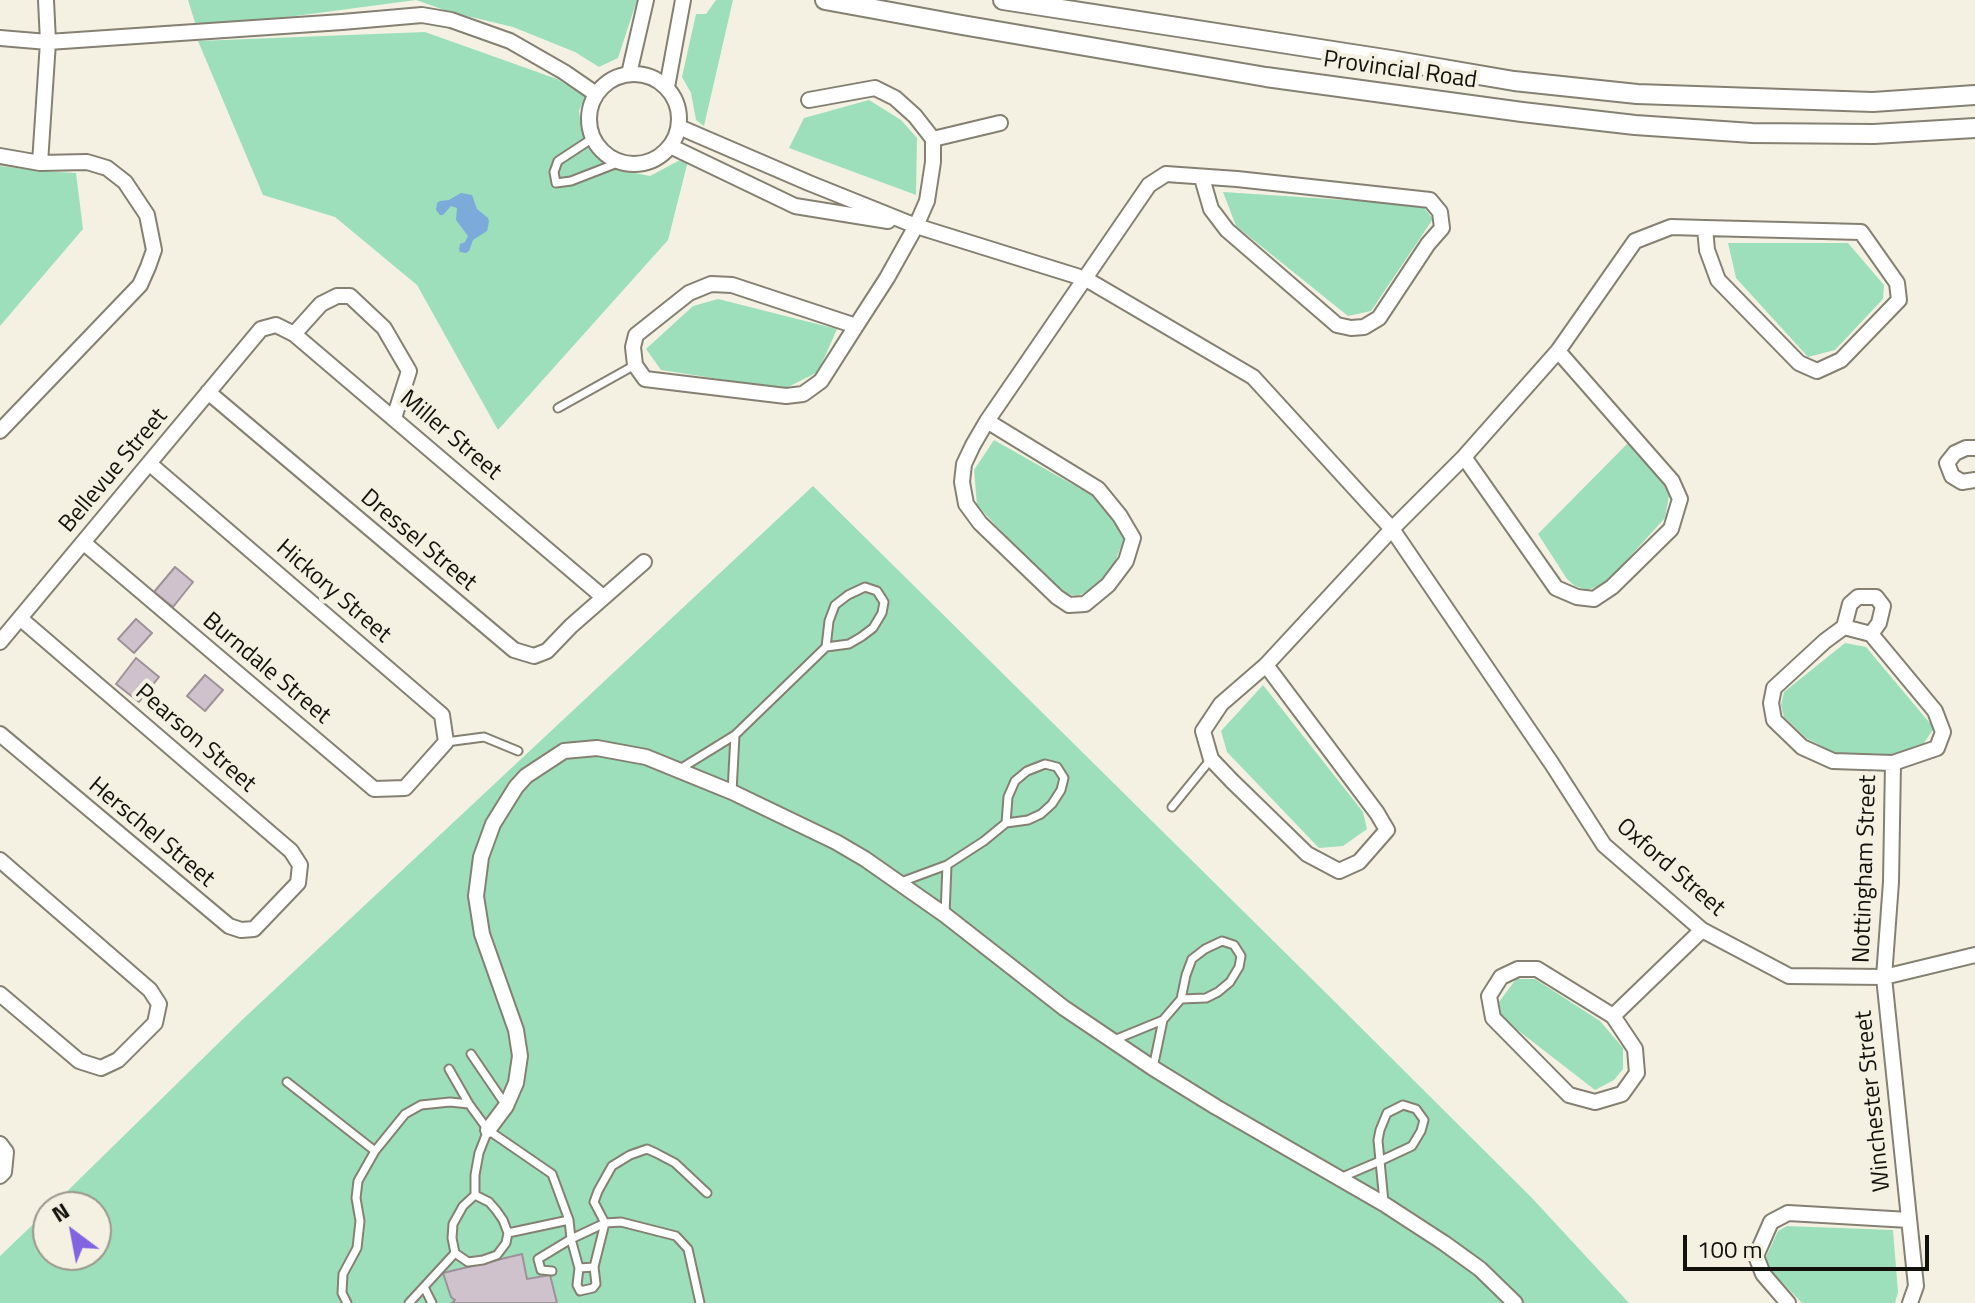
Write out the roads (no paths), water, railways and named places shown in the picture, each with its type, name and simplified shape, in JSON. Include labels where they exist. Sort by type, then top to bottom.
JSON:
[{"type":"street","points":[[40,163],[48,42],[46,0]]},
{"type":"street","points":[[629,74],[646,0]]},
{"type":"street","points":[[667,87],[683,0]]},
{"type":"street","name":"Provincial Road","points":[[825,0],[1298,81],[1635,125],[1752,133],[1874,134],[1975,128]]},
{"type":"street","name":"Provincial Road","points":[[1003,0],[1514,81],[1637,94],[1873,102],[1975,95]]},
{"type":"street","points":[[0,38],[48,42],[422,15],[451,20],[510,41],[596,94]]},
{"type":"street","points":[[1298,81],[1305,48]]},
{"type":"street","points":[[643,74],[656,78],[667,87],[675,98],[679,127],[676,137],[660,156],[634,164],[620,162],[600,148],[589,123],[590,108],[605,84],[616,77],[643,74]]},
{"type":"street","points":[[809,100],[875,88],[895,98],[915,116],[933,139],[927,201],[916,226],[887,278],[821,381],[803,394],[786,396],[645,379],[635,365],[633,347],[636,335],[689,293],[711,284],[732,285],[856,326]]},
{"type":"street","points":[[1873,102],[1874,134]]},
{"type":"street","points":[[933,139],[1000,123]]},
{"type":"street","points":[[679,127],[916,226]]},
{"type":"street","points":[[670,146],[795,206],[916,226]]},
{"type":"street","points":[[0,156],[40,163],[87,162],[107,168],[125,182],[147,215],[154,250],[140,285],[0,431]]},
{"type":"street","points":[[987,421],[1098,489],[1133,538],[1126,561],[1108,585],[1085,604],[1069,605],[1057,597],[980,523],[966,504],[962,482],[964,464],[987,421],[1149,185],[1166,174],[1430,200],[1440,212],[1442,228],[1379,318],[1364,327],[1351,328],[1337,325],[1227,230],[1211,209],[1202,178]]},
{"type":"street","name":"Oxford Street","points":[[916,226],[1086,279],[1253,377],[1392,529],[1604,845],[1702,930],[1789,976],[1884,977],[1975,955]]},
{"type":"street","points":[[1266,665],[1387,830],[1359,862],[1339,871],[1307,854],[1211,759],[1203,731],[1221,704],[1266,665],[1392,529],[1464,457],[1558,351],[1635,241],[1671,227],[1861,232],[1897,283],[1899,300],[1841,360],[1817,371],[1799,363],[1718,280],[1707,250],[1705,228]]},
{"type":"street","points":[[0,642],[261,329],[276,325],[294,334],[321,304],[337,296],[350,296],[384,328],[409,371],[394,418]]},
{"type":"street","name":"Bellevue Street","points":[[0,642],[261,329]]},
{"type":"street","name":"Miller Street","points":[[294,334],[603,597]]},
{"type":"street","points":[[1464,457],[1556,588],[1577,597],[1594,599],[1612,587],[1671,529],[1680,499],[1672,481],[1558,351]]},
{"type":"street","name":"Dressel Street","points":[[208,392],[514,650],[534,656],[547,651],[644,562]]},
{"type":"street","points":[[1975,448],[1955,453],[1947,463],[1952,476],[1962,482],[1975,480]]},
{"type":"street","name":"Hickory Street","points":[[150,464],[442,715],[446,742]]},
{"type":"street","name":"Burndale Street","points":[[84,543],[374,789],[405,788],[446,742]]},
{"type":"street","name":"Nottingham Street","points":[[1858,597],[1876,597],[1883,606],[1879,623],[1871,634],[1935,711],[1943,732],[1937,748],[1893,763],[1833,761],[1802,747],[1774,720],[1771,703],[1774,688],[1844,627],[1850,604],[1858,597]]},
{"type":"street","name":"Pearson Street","points":[[21,619],[291,851],[300,865],[298,883],[277,905]]},
{"type":"street","points":[[1844,627],[1871,634]]},
{"type":"street","name":"Herschel Street","points":[[0,734],[229,926],[241,930],[254,929],[277,905]]},
{"type":"street","points":[[488,1130],[506,1106],[516,1083],[520,1056],[516,1030],[482,934],[476,896],[481,857],[493,824],[526,776],[564,751],[597,748],[646,757],[732,792],[865,859],[945,915],[1064,1008],[1153,1068],[1384,1204],[1444,1243],[1480,1269],[1515,1303]]},
{"type":"street","name":"Nottingham Street","points":[[1884,977],[1891,882],[1893,763]]},
{"type":"street","points":[[0,860],[150,990],[159,1004],[155,1023],[118,1060],[101,1068],[79,1061],[0,994]]},
{"type":"street","points":[[1613,1016],[1702,930]]},
{"type":"street","points":[[1518,969],[1537,969],[1613,1016],[1635,1049],[1637,1073],[1622,1094],[1595,1102],[1569,1095],[1493,1018],[1489,996],[1501,977],[1518,969]]},
{"type":"street","name":"Winchester Street","points":[[1884,977],[1916,1286],[1910,1303]]},
{"type":"street","points":[[0,1144],[6,1152],[4,1172],[0,1176]]},
{"type":"street","name":"Winchester Street","points":[[1788,1303],[1763,1274],[1756,1256],[1771,1222],[1788,1213],[1909,1220]]},
{"type":"lane","points":[[593,138],[558,161],[554,172],[556,183],[571,181],[620,162]]},
{"type":"lane","points":[[558,408],[635,365]]},
{"type":"lane","points":[[678,770],[735,735],[826,647],[849,644],[873,628],[882,613],[884,602],[877,591],[865,587],[835,605],[829,621],[826,647]]},
{"type":"lane","points":[[732,792],[735,735]]},
{"type":"lane","points":[[446,742],[484,737],[518,751]]},
{"type":"lane","points":[[1172,807],[1211,759]]},
{"type":"lane","points":[[899,882],[947,865],[1006,823],[1028,820],[1041,814],[1061,790],[1064,778],[1057,767],[1045,764],[1027,771],[1015,781],[1008,797],[1006,823]]},
{"type":"lane","points":[[945,915],[947,865]]},
{"type":"lane","points":[[1113,1041],[1163,1020],[1181,999],[1192,959],[1222,941],[1234,945],[1241,956],[1239,967],[1230,982],[1206,998],[1181,999]]},
{"type":"lane","points":[[1153,1068],[1163,1020]]},
{"type":"lane","points":[[471,1054],[506,1106]]},
{"type":"lane","points":[[449,1069],[488,1130],[552,1174],[569,1220],[579,1268],[577,1285],[580,1291],[593,1288],[596,1284],[594,1267],[605,1223],[594,1202],[612,1166],[647,1149],[675,1163],[707,1193]]},
{"type":"lane","points":[[287,1082],[375,1151]]},
{"type":"lane","points":[[347,1303],[342,1293],[343,1274],[357,1248],[360,1221],[356,1198],[358,1181],[375,1151],[405,1114],[421,1105],[469,1104]]},
{"type":"lane","points":[[1338,1179],[1380,1161],[1412,1146],[1424,1120],[1416,1109],[1403,1105],[1387,1113],[1380,1130],[1378,1140],[1380,1161],[1384,1204]]},
{"type":"lane","points":[[475,1195],[489,1202],[496,1210],[508,1233],[506,1243],[497,1255],[468,1262],[455,1253],[453,1224],[463,1206],[475,1195],[479,1153],[488,1130]]},
{"type":"lane","points":[[508,1233],[569,1220]]},
{"type":"lane","points":[[552,1271],[541,1270],[538,1259],[605,1223],[621,1222],[676,1236],[688,1249],[700,1303]]},
{"type":"lane","points":[[409,1303],[455,1253]]},
{"type":"lane","points":[[579,1268],[594,1267]]},
{"type":"lane","points":[[424,1287],[432,1303]]},
{"type":"lane","points":[[584,1303],[585,1291]]},
{"type":"water","points":[[461,193],[472,195],[477,209],[489,222],[487,231],[473,240],[466,253],[459,249],[468,236],[456,220],[457,208],[451,206],[443,215],[436,210],[437,203]]}]
